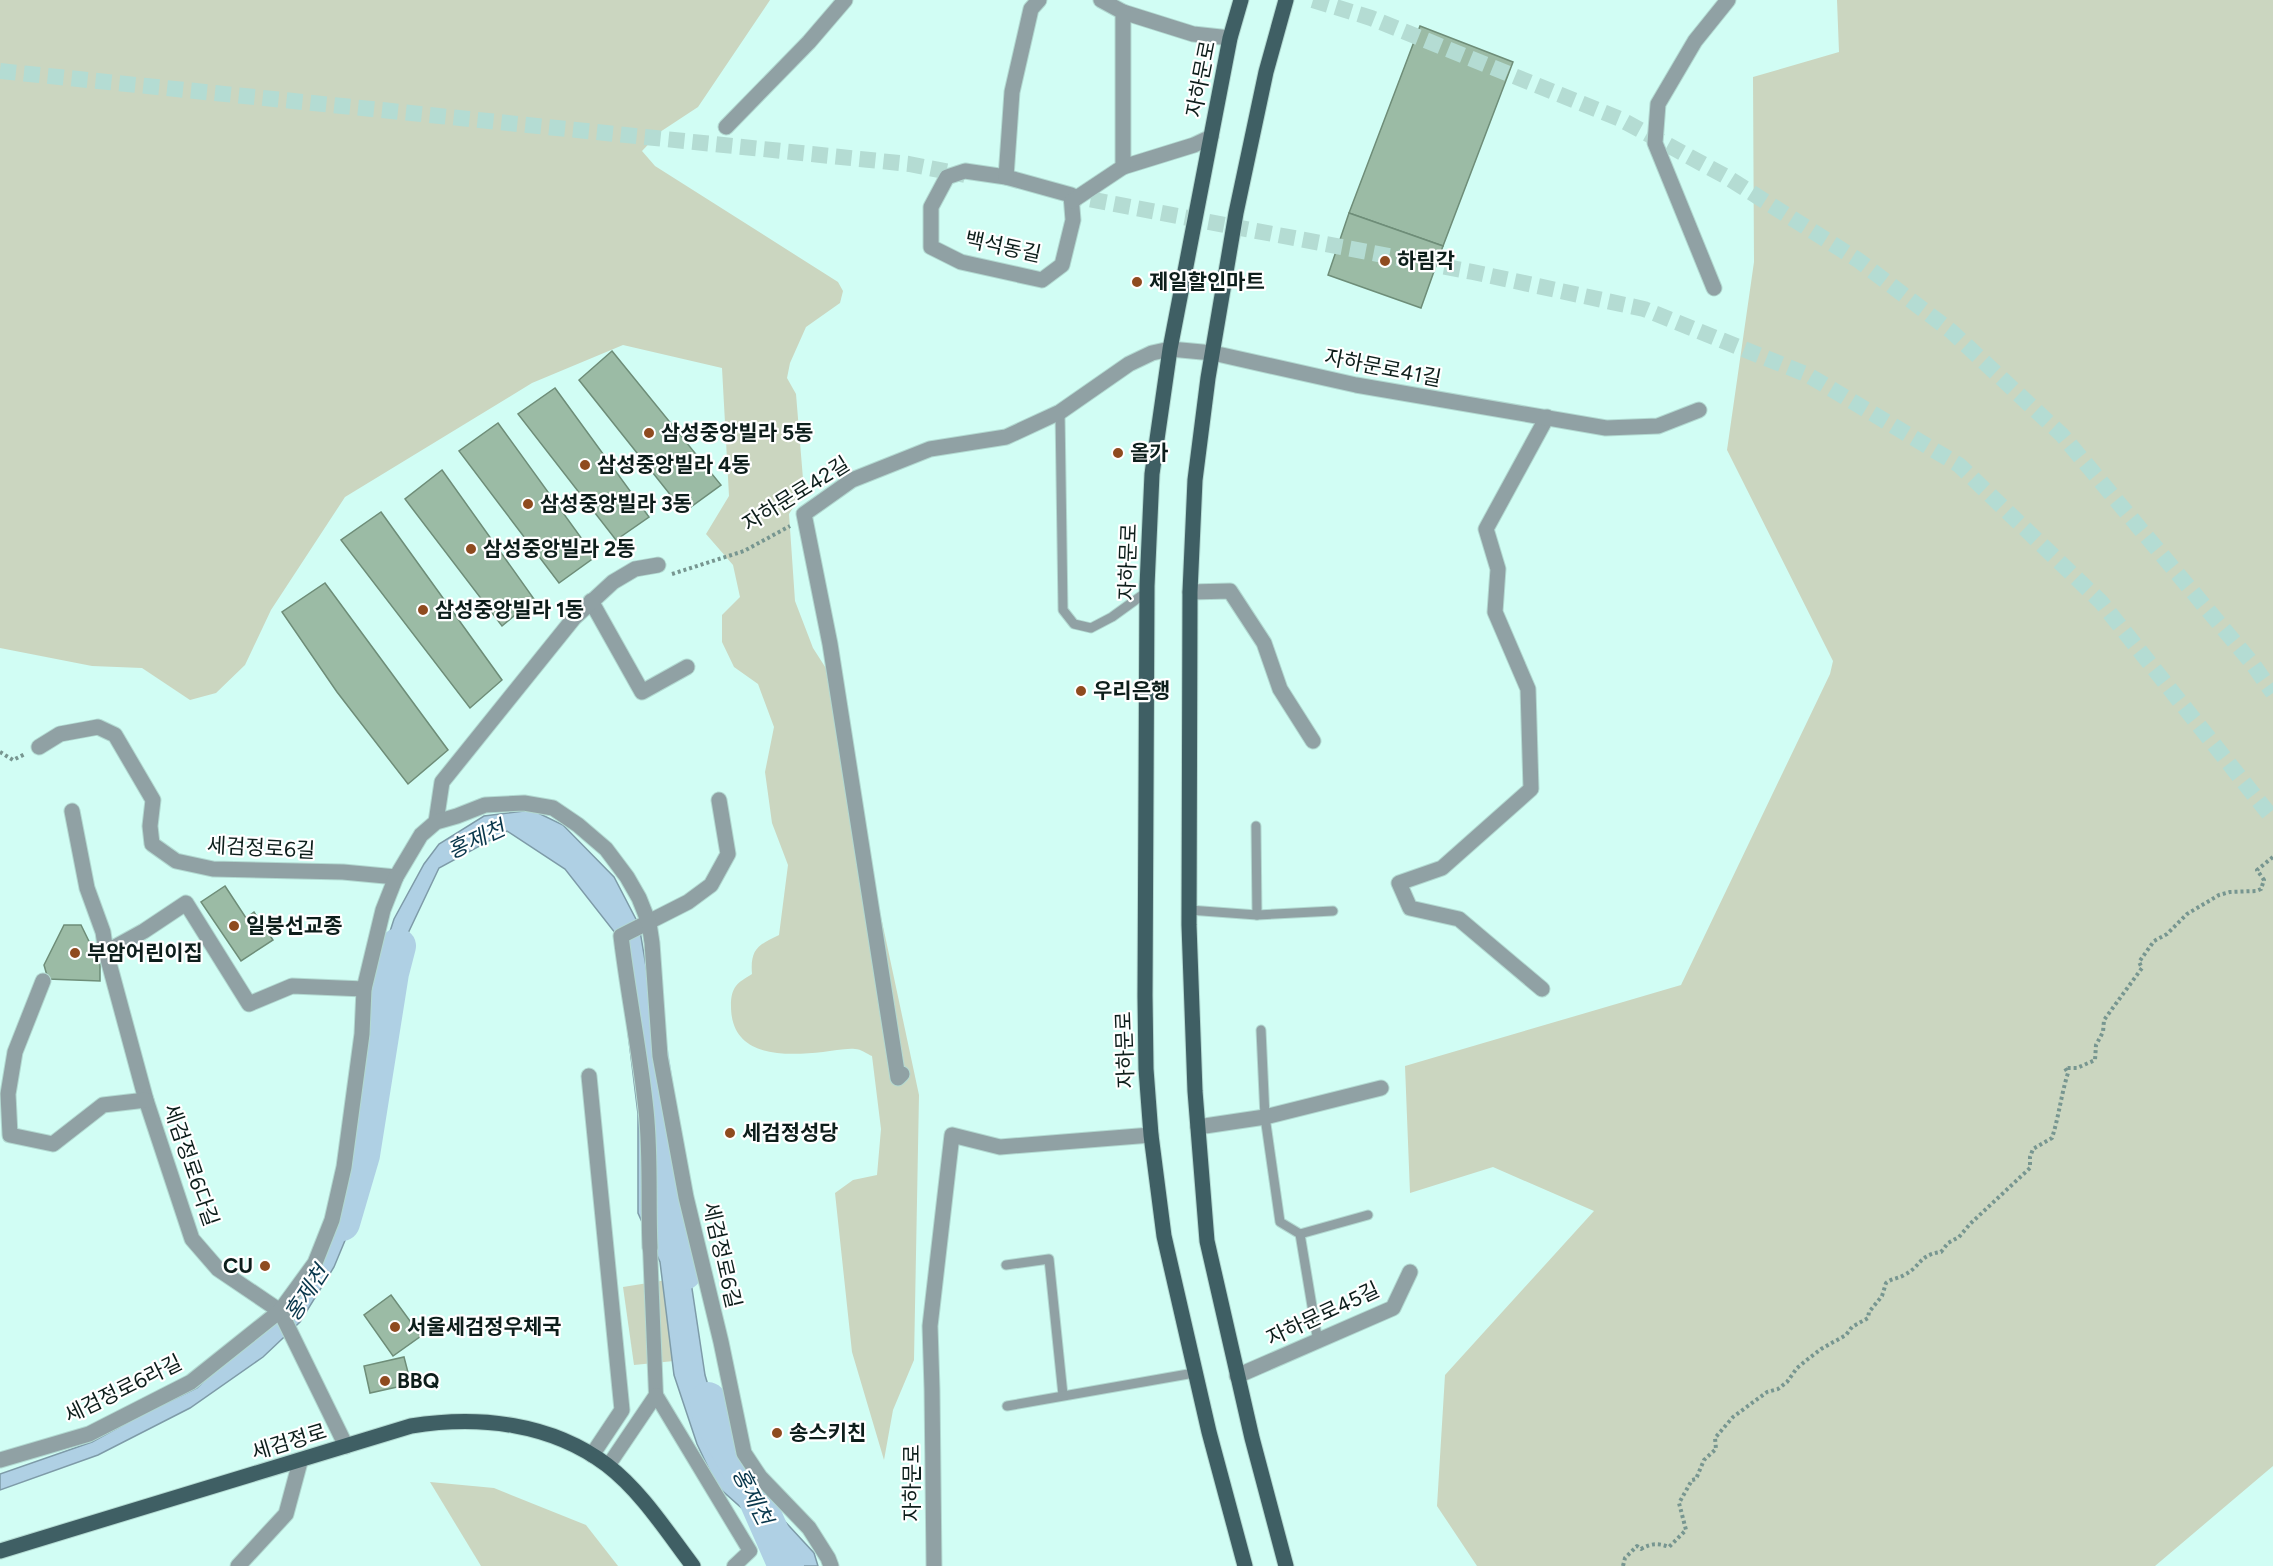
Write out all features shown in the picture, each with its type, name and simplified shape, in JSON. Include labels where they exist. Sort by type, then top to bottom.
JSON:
[{"type":"main road","name":"자하문로","points":[[1241,0],[1230,38],[1170,350],[1152,474],[1148,591],[1145,996],[1146,1069],[1151,1135],[1164,1236],[1194,1373],[1245,1566]]},
{"type":"main road","points":[[1287,0],[1266,72],[1239,201],[1213,353],[1195,480],[1190,592],[1190,910],[1198,1127],[1206,1241],[1237,1377],[1281,1549],[1288,1566]]},
{"type":"main road","name":"세검정로","points":[[0,1551],[300,1462],[411,1426],[471,1421],[497,1422],[522,1427],[558,1438],[592,1455],[608,1466],[642,1499],[693,1566]]},
{"type":"street","points":[[726,127],[809,42],[844,0]]},
{"type":"street","points":[[1006,177],[1012,92],[1031,9],[1039,0]]},
{"type":"street","points":[[1101,0],[1123,12],[1193,34],[1230,38]]},
{"type":"street","points":[[1714,288],[1655,143],[1659,104],[1695,40],[1728,0]]},
{"type":"street","points":[[1123,12],[1123,167]]},
{"type":"street","points":[[1072,201],[1123,167],[1194,145],[1211,137]]},
{"type":"street","name":"백석동길","points":[[965,171],[1006,177],[1071,195],[1073,220],[1062,265],[1042,280],[961,262],[931,247],[932,207],[947,177],[965,171]]},
{"type":"street","name":"자하문로41길","points":[[1170,350],[1213,353],[1356,385],[1606,428],[1658,426],[1699,410]]},
{"type":"street","name":"자하문로42길","points":[[804,514],[852,480],[930,449],[1005,437],[1060,412],[1129,364],[1152,353],[1170,350]]},
{"type":"street","points":[[1542,989],[1459,919],[1410,908],[1399,883],[1442,868],[1531,789],[1528,689],[1495,612],[1498,569],[1486,529],[1546,417]]},
{"type":"street","points":[[804,514],[832,656],[898,1078],[902,1074]]},
{"type":"street","points":[[436,822],[442,782],[574,618],[613,582],[635,569],[661,569]]},
{"type":"street","points":[[1190,592],[1230,591],[1264,643],[1280,689],[1314,741]]},
{"type":"street","points":[[591,601],[642,692],[687,667]]},
{"type":"street","name":"세검정로6길","points":[[39,747],[60,734],[98,727],[116,735],[153,800],[150,826],[152,844],[176,861],[213,869],[343,872],[396,877]]},
{"type":"street","points":[[719,800],[728,854],[711,885],[688,902],[621,936],[647,1111],[650,1150],[648,1201],[656,1395],[750,1551],[734,1566]]},
{"type":"street","name":"세검정로6길","points":[[280,1311],[315,1263],[332,1220],[344,1167],[362,1034],[364,989],[383,910],[396,877],[421,835],[436,822],[485,805],[524,803],[553,808],[578,825],[606,849],[633,887],[649,923],[660,1056],[686,1197],[721,1342],[744,1453],[759,1478],[809,1528],[831,1566]]},
{"type":"street","name":"세검정로6다길","points":[[72,811],[87,888],[103,932],[106,952],[146,1100],[192,1239],[218,1269],[280,1311]]},
{"type":"street","points":[[106,952],[186,903],[249,1004],[292,986],[364,989]]},
{"type":"street","name":"세검정로6다길","points":[[43,981],[15,1052],[8,1094],[5,1134],[53,1144],[103,1106],[146,1100]]},
{"type":"street","points":[[589,1076],[622,1410],[592,1455]]},
{"type":"street","points":[[1198,1127],[1265,1117],[1381,1088]]},
{"type":"street","name":"자하문로","points":[[934,1566],[930,1326],[952,1134],[1000,1147],[1151,1135]]},
{"type":"street","name":"자하문로45길","points":[[1237,1377],[1393,1308],[1410,1272]]},
{"type":"street","points":[[280,1311],[346,1446]]},
{"type":"street","name":"세검정로6라길","points":[[0,1460],[89,1434],[191,1382],[280,1311]]},
{"type":"street","points":[[608,1466],[656,1395]]},
{"type":"street","points":[[238,1566],[286,1514],[300,1462]]},
{"type":"lane","points":[[1060,412],[1063,610],[1074,624],[1091,628],[1112,617],[1148,591]]},
{"type":"lane","points":[[1256,826],[1257,915]]},
{"type":"lane","points":[[1190,910],[1257,915],[1333,911]]},
{"type":"lane","points":[[1262,1030],[1265,1117],[1280,1222],[1300,1234],[1368,1215]]},
{"type":"lane","points":[[1300,1234],[1318,1342]]},
{"type":"lane","points":[[1006,1264],[1048,1260],[1064,1395]]},
{"type":"lane","points":[[1007,1406],[1194,1373]]},
{"type":"path","name":"자하문로42길","points":[[661,569],[674,574],[744,551],[783,532],[804,514]]},
{"type":"path","points":[[0,752],[13,760],[39,747]]},
{"type":"path","points":[[1623,1566],[1624,1558],[1637,1546],[1641,1549],[1649,1544],[1669,1547],[1686,1530],[1679,1503],[1692,1480],[1696,1479],[1704,1460],[1716,1449],[1716,1438],[1722,1428],[1767,1392],[1778,1389],[1787,1382],[1797,1368],[1821,1349],[1846,1335],[1852,1328],[1868,1318],[1869,1312],[1882,1296],[1886,1283],[1894,1277],[1904,1276],[1929,1254],[1941,1252],[2030,1168],[2033,1149],[2052,1138],[2060,1116],[2060,1099],[2068,1073],[2065,1068],[2077,1068],[2095,1060],[2096,1045],[2103,1032],[2103,1020],[2142,968],[2139,962],[2154,941],[2167,934],[2187,914],[2219,895],[2261,889],[2264,880],[2257,870],[2273,857]]},
{"type":"green space","points":[[0,0],[770,0],[698,107],[660,132],[642,151],[655,166],[838,282],[843,291],[840,303],[806,327],[790,363],[787,378],[796,394],[804,491],[789,514],[795,601],[813,648],[829,673],[919,1095],[914,1360],[893,1410],[884,1460],[852,1352],[835,1193],[853,1180],[877,1175],[881,1129],[872,1056],[851,1049],[792,1054],[762,1050],[740,1036],[733,1023],[731,1000],[734,990],[739,983],[752,974],[752,959],[757,949],[779,935],[788,865],[772,823],[765,772],[774,727],[758,684],[734,667],[722,642],[722,615],[740,597],[733,565],[706,534],[729,496],[722,368],[623,345],[532,383],[345,497],[271,610],[245,665],[216,693],[190,700],[142,668],[92,666],[0,648]]},
{"type":"green space","points":[[1837,0],[2273,0],[2273,1466],[2155,1566],[1477,1566],[1437,1506],[1445,1375],[1594,1211],[1493,1167],[1410,1193],[1405,1066],[1681,985],[1830,674],[1833,661],[1727,450],[1754,262],[1753,77],[1839,52]]},
{"type":"green space","points":[[673,1279],[684,1360],[634,1365],[623,1287]]},
{"type":"green space","points":[[430,1482],[494,1488],[586,1525],[618,1566],[481,1566]]},
{"type":"water","name":"홍제천","points":[[532,810],[563,825],[614,877],[639,925],[652,1002],[657,1113],[662,1158],[657,1195],[685,1242],[705,1375],[731,1463],[814,1553],[818,1566],[773,1566],[765,1529],[717,1486],[697,1444],[674,1375],[660,1262],[638,1213],[638,1114],[616,934],[565,869],[507,831],[439,868],[402,946],[381,1017],[361,1125],[351,1226],[334,1267],[300,1322],[263,1357],[190,1408],[98,1455],[0,1490],[0,1474],[92,1442],[197,1388],[250,1337],[304,1274],[330,1212],[368,1000],[394,919],[424,864],[439,844],[484,816]]},
{"type":"building","points":[[1420,26],[1513,62],[1443,246],[1349,213]]},
{"type":"building","name":"하림각","points":[[1349,213],[1443,246],[1421,308],[1328,275]]},
{"type":"building","name":"삼성중앙빌라 5동","points":[[612,351],[721,485],[684,512],[579,380]]},
{"type":"building","name":"삼성중앙빌라 4동","points":[[555,388],[649,517],[616,540],[518,414]]},
{"type":"building","name":"삼성중앙빌라 3동","points":[[498,423],[595,557],[559,583],[459,451]]},
{"type":"building","name":"삼성중앙빌라 2동","points":[[442,470],[534,599],[502,626],[405,499]]},
{"type":"building","name":"삼성중앙빌라 1동","points":[[381,512],[502,680],[470,708],[341,540]]},
{"type":"building","points":[[325,583],[448,750],[408,784],[337,692],[282,612]]},
{"type":"building","points":[[225,886],[246,918],[254,912],[273,940],[241,961],[201,902]]},
{"type":"building","points":[[64,925],[81,925],[100,964],[100,981],[48,979],[44,965]]},
{"type":"building","points":[[391,1295],[421,1336],[393,1356],[364,1315]]},
{"type":"building","points":[[404,1357],[411,1384],[370,1393],[364,1366]]},
{"type":"waterway","name":"홍제천","points":[[342,1223],[362,1155],[391,973],[398,946]]},
{"type":"waterway","name":"홍제천","points":[[649,1045],[684,1272]]},
{"type":"waterway","name":"홍제천","points":[[708,1400],[711,1418],[756,1498],[786,1566]]},
{"type":"tunnel","points":[[1313,0],[1371,18],[1620,119],[1725,176],[1858,260],[1951,331],[2062,435],[2252,663],[2273,693]]},
{"type":"tunnel","points":[[0,71],[909,164],[965,175]]},
{"type":"tunnel","points":[[1067,195],[1473,272],[1644,309],[1808,375],[1959,465],[2101,602],[2273,819]]},
{"type":"place","name":"하림각","points":[[1385,261]]},
{"type":"place","name":"제일할인마트","points":[[1137,282]]},
{"type":"place","name":"삼성중앙빌라 5동","points":[[649,433]]},
{"type":"place","name":"올가","points":[[1118,453]]},
{"type":"place","name":"삼성중앙빌라 4동","points":[[585,465]]},
{"type":"place","name":"삼성중앙빌라 3동","points":[[528,504]]},
{"type":"place","name":"삼성중앙빌라 2동","points":[[471,549]]},
{"type":"place","name":"삼성중앙빌라 1동","points":[[423,610]]},
{"type":"place","name":"우리은행","points":[[1081,691]]},
{"type":"place","name":"일붕선교종","points":[[234,926]]},
{"type":"place","name":"부암어린이집","points":[[75,953]]},
{"type":"place","name":"세검정성당","points":[[730,1133]]},
{"type":"place","name":"CU","points":[[265,1266]]},
{"type":"place","name":"서울세검정우체국","points":[[395,1327]]},
{"type":"place","name":"BBQ","points":[[385,1381]]},
{"type":"place","name":"송스키친","points":[[777,1433]]}]
